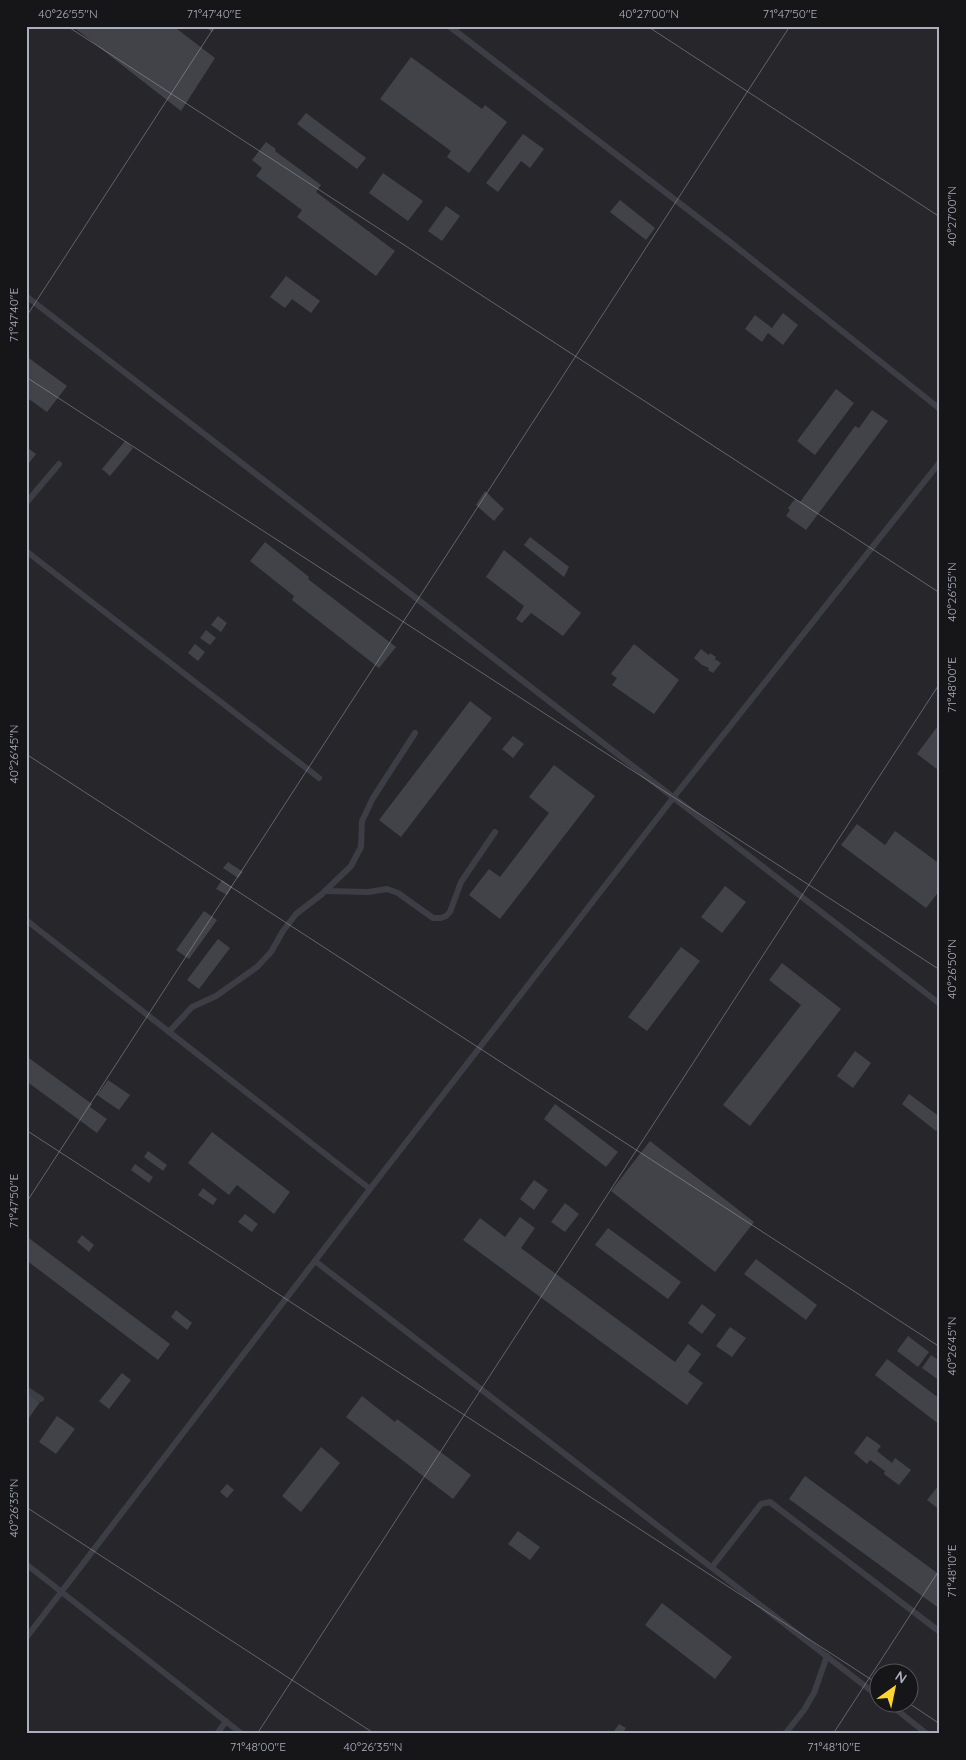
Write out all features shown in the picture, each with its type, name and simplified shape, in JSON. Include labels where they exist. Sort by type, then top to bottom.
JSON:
[{"type":"lane","points":[[449,26],[730,242],[940,409]]},
{"type":"lane","points":[[26,296],[940,1004]]},
{"type":"lane","points":[[26,1638],[370,1189],[674,798],[940,462]]},
{"type":"lane","points":[[26,503],[59,464]]},
{"type":"lane","points":[[26,551],[319,778]]},
{"type":"lane","points":[[169,1032],[192,1007],[216,996],[258,967],[271,952],[283,930],[296,914],[325,891],[351,866],[361,847],[362,821],[373,798],[415,733]]},
{"type":"lane","points":[[325,891],[368,892],[387,888],[398,892],[433,918],[441,918],[450,912],[461,882],[495,832]]},
{"type":"lane","points":[[26,920],[370,1189]]},
{"type":"lane","points":[[315,1261],[868,1688]]},
{"type":"lane","points":[[26,1389],[41,1400]]},
{"type":"lane","points":[[712,1567],[761,1504],[770,1502],[940,1632]]},
{"type":"lane","points":[[26,1564],[242,1734]]},
{"type":"lane","points":[[785,1734],[804,1710],[814,1693],[827,1656]]},
{"type":"lane","points":[[900,1712],[928,1734]]},
{"type":"lane","points":[[217,1734],[226,1721]]},
{"type":"shaded area","points":[[26,26],[940,26],[940,1734],[26,1734]]},
{"type":"building","points":[[72,26],[173,26],[215,58],[181,111]]},
{"type":"building","points":[[204,26],[216,26],[212,32]]},
{"type":"building","points":[[411,57],[482,109],[485,105],[507,122],[469,173],[447,157],[451,151],[380,99]]},
{"type":"building","points":[[306,113],[366,158],[357,169],[297,124]]},
{"type":"building","points":[[523,134],[544,149],[530,168],[521,161],[498,192],[486,183]]},
{"type":"building","points":[[266,142],[276,149],[275,151],[321,185],[316,192],[395,251],[376,276],[297,217],[302,210],[256,176],[262,168],[252,160]]},
{"type":"building","points":[[383,173],[423,201],[408,221],[369,193]]},
{"type":"building","points":[[620,200],[655,228],[646,240],[610,212]]},
{"type":"building","points":[[446,206],[460,216],[442,241],[428,231]]},
{"type":"building","points":[[286,276],[320,301],[311,313],[292,299],[285,308],[270,297]]},
{"type":"building","points":[[783,313],[798,325],[783,345],[768,333],[762,342],[745,329],[755,315],[772,328]]},
{"type":"building","points":[[26,356],[67,386],[47,412],[26,397]]},
{"type":"building","points":[[836,389],[854,403],[815,455],[797,441]]},
{"type":"building","points":[[872,410],[888,421],[806,530],[786,516],[790,510],[788,508],[795,499],[800,502],[855,426],[859,428]]},
{"type":"building","points":[[125,441],[133,448],[110,476],[102,469]]},
{"type":"building","points":[[26,447],[36,454],[26,467]]},
{"type":"building","points":[[485,491],[504,509],[494,521],[476,505]]},
{"type":"building","points":[[530,537],[569,567],[564,577],[524,545]]},
{"type":"building","points":[[265,542],[309,577],[308,579],[396,647],[379,668],[292,600],[294,596],[250,561]]},
{"type":"building","points":[[504,550],[581,613],[563,636],[531,613],[522,623],[516,619],[524,606],[486,577]]},
{"type":"building","points":[[218,616],[227,623],[221,632],[211,625]]},
{"type":"building","points":[[206,630],[216,638],[210,645],[200,638]]},
{"type":"building","points":[[195,644],[205,652],[198,661],[188,653]]},
{"type":"building","points":[[634,644],[679,680],[654,714],[612,685],[617,678],[611,674]]},
{"type":"building","points":[[701,649],[709,655],[710,653],[716,657],[712,664],[715,659],[721,663],[713,673],[694,658]]},
{"type":"building","points":[[470,701],[492,718],[401,837],[379,820]]},
{"type":"building","points":[[940,723],[940,766],[937,769],[917,754]]},
{"type":"building","points":[[513,736],[524,744],[513,758],[502,749]]},
{"type":"building","points":[[554,765],[595,796],[500,919],[469,895],[489,869],[500,877],[549,813],[529,797]]},
{"type":"building","points":[[857,824],[885,845],[895,831],[940,864],[940,882],[938,885],[940,890],[926,908],[841,845]]},
{"type":"building","points":[[228,862],[243,872],[238,878],[223,868]]},
{"type":"building","points":[[222,880],[232,887],[227,895],[216,889]]},
{"type":"building","points":[[725,886],[746,902],[722,933],[701,917]]},
{"type":"building","points":[[204,911],[217,920],[189,959],[176,950]]},
{"type":"building","points":[[218,939],[230,948],[199,989],[187,980]]},
{"type":"building","points":[[681,947],[700,961],[647,1031],[628,1017]]},
{"type":"building","points":[[782,963],[841,1009],[750,1126],[723,1105],[801,1005],[769,980]]},
{"type":"building","points":[[855,1051],[871,1063],[853,1088],[837,1076]]},
{"type":"building","points":[[26,1056],[92,1104],[90,1107],[107,1119],[97,1133],[26,1081]]},
{"type":"building","points":[[108,1080],[130,1095],[119,1110],[97,1095]]},
{"type":"building","points":[[909,1094],[940,1117],[940,1126],[936,1131],[902,1104]]},
{"type":"building","points":[[555,1104],[618,1152],[606,1167],[544,1119]]},
{"type":"building","points":[[212,1132],[290,1192],[274,1214],[237,1185],[229,1195],[188,1163]]},
{"type":"building","points":[[650,1141],[754,1222],[715,1272],[611,1191]]},
{"type":"building","points":[[148,1151],[167,1165],[163,1171],[144,1157]]},
{"type":"building","points":[[135,1164],[153,1177],[149,1183],[131,1170]]},
{"type":"building","points":[[534,1180],[548,1190],[534,1210],[520,1199]]},
{"type":"building","points":[[203,1188],[217,1199],[213,1205],[198,1195]]},
{"type":"building","points":[[565,1203],[579,1214],[565,1232],[551,1222]]},
{"type":"building","points":[[245,1214],[258,1224],[252,1232],[238,1222]]},
{"type":"building","points":[[520,1217],[535,1228],[521,1248],[675,1362],[688,1344],[701,1354],[688,1372],[703,1383],[687,1405],[463,1240],[480,1218],[505,1237]]},
{"type":"building","points":[[608,1228],[681,1282],[668,1299],[595,1245]]},
{"type":"building","points":[[82,1235],[94,1245],[89,1252],[77,1242]]},
{"type":"building","points":[[26,1236],[170,1344],[158,1360],[26,1260]]},
{"type":"building","points":[[756,1259],[817,1305],[806,1320],[744,1274]]},
{"type":"building","points":[[702,1304],[716,1315],[702,1334],[688,1323]]},
{"type":"building","points":[[176,1310],[192,1323],[187,1330],[171,1317]]},
{"type":"building","points":[[730,1327],[746,1338],[732,1357],[716,1346]]},
{"type":"building","points":[[908,1336],[929,1352],[918,1367],[897,1351]]},
{"type":"building","points":[[931,1355],[940,1361],[940,1381],[922,1368]]},
{"type":"building","points":[[887,1359],[940,1399],[940,1425],[875,1375]]},
{"type":"building","points":[[122,1373],[131,1380],[109,1409],[99,1401]]},
{"type":"building","points":[[26,1392],[40,1402],[26,1422]]},
{"type":"building","points":[[362,1396],[395,1422],[397,1419],[471,1475],[453,1499],[346,1417]]},
{"type":"building","points":[[57,1416],[75,1429],[56,1454],[39,1442]]},
{"type":"building","points":[[867,1436],[881,1446],[877,1451],[892,1463],[895,1458],[911,1470],[899,1485],[870,1460],[867,1464],[854,1453]]},
{"type":"building","points":[[321,1447],[340,1463],[301,1512],[282,1496]]},
{"type":"building","points":[[805,1476],[940,1575],[940,1609],[789,1499]]},
{"type":"building","points":[[227,1484],[234,1490],[227,1498],[220,1492]]},
{"type":"building","points":[[940,1486],[940,1510],[927,1500]]},
{"type":"building","points":[[518,1531],[540,1547],[530,1560],[508,1544]]},
{"type":"building","points":[[662,1603],[732,1657],[715,1679],[645,1625]]},
{"type":"building","points":[[619,1724],[626,1728],[622,1734],[612,1734]]}]
